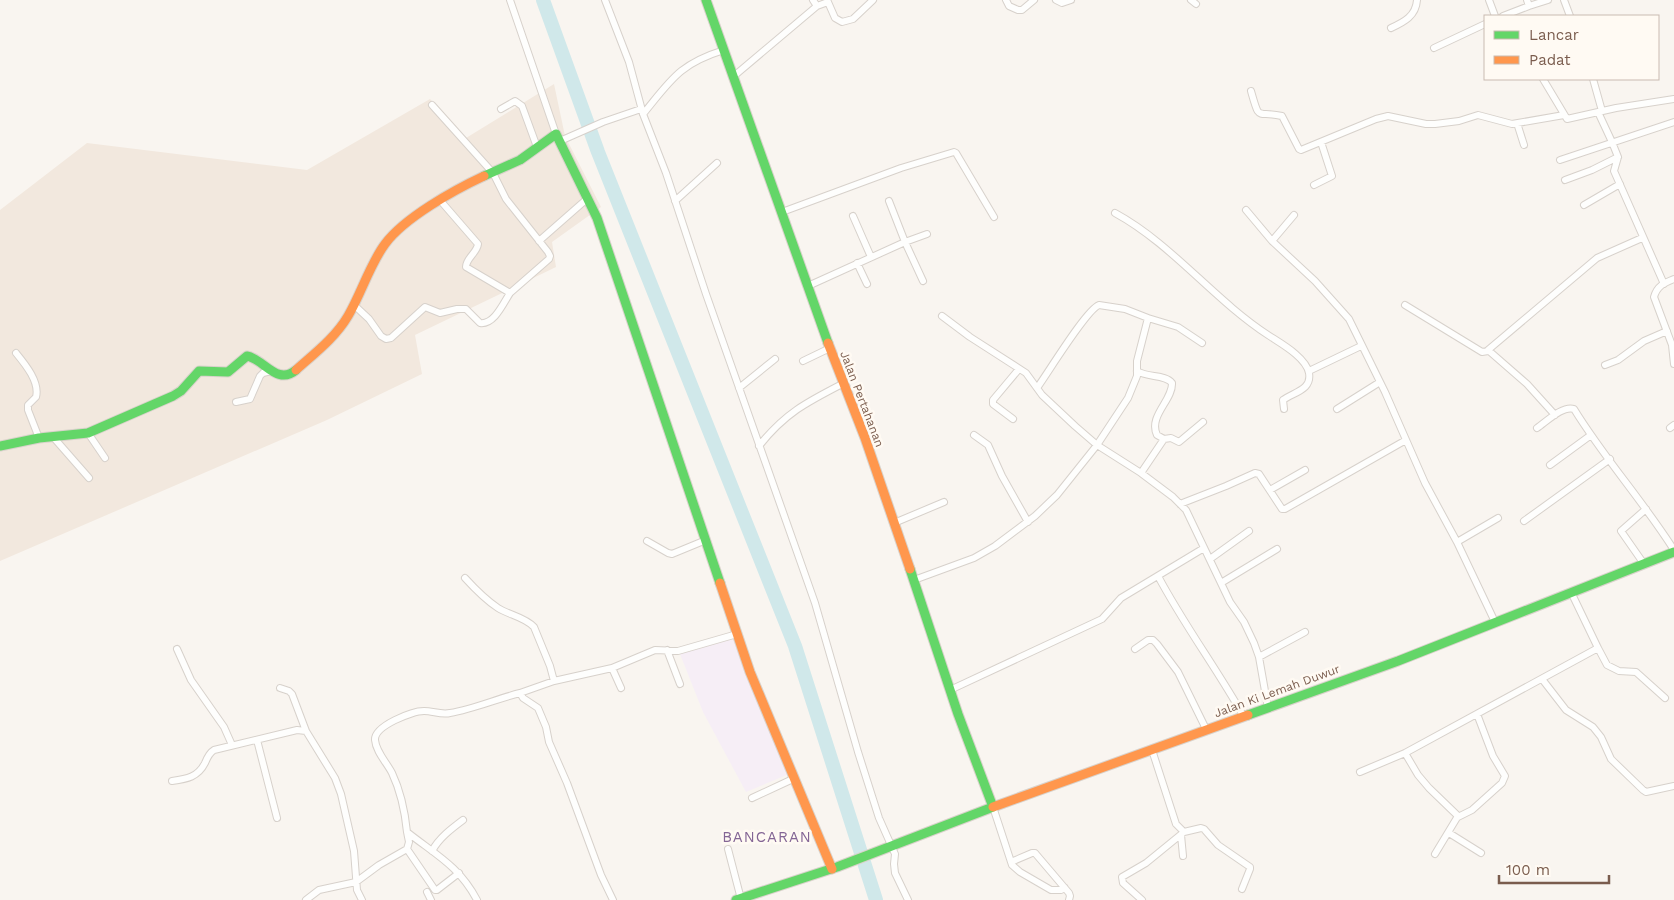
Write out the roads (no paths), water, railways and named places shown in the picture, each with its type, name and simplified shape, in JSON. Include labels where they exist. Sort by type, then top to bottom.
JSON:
[{"type":"main road","name":"Jalan Pertahanan","points":[[706,0],[894,523],[950,690],[993,807]]},
{"type":"main road","points":[[0,446],[39,438],[54,438],[88,433],[173,396],[181,391],[199,371],[228,372],[247,356],[252,357],[271,371],[285,376],[296,370],[328,342],[348,316],[384,245],[400,227],[440,199],[473,181],[520,160],[537,147],[561,137],[597,218],[750,672],[834,868]]},
{"type":"main road","name":"Jalan Ki Lemah Duwur","points":[[739,899],[834,868],[993,807],[1398,661],[1674,551]]},
{"type":"street","points":[[510,0],[561,137],[642,111],[686,65],[704,56],[724,50]]},
{"type":"street","points":[[605,0],[629,62],[642,111],[815,602],[858,752],[879,818],[890,847],[895,854],[894,869],[908,900]]},
{"type":"street","points":[[813,0],[817,6]]},
{"type":"street","points":[[734,76],[817,6],[827,1],[837,20],[842,22],[852,19],[873,0]]},
{"type":"street","points":[[1006,0],[1009,6],[1022,10],[1034,0]]},
{"type":"street","points":[[1056,0],[1062,3],[1071,0]]},
{"type":"street","points":[[1391,28],[1408,20],[1417,0]]},
{"type":"street","points":[[1489,0],[1495,15]]},
{"type":"street","points":[[1506,15],[1528,3],[1548,0]]},
{"type":"street","points":[[1564,0],[1570,15]]},
{"type":"street","points":[[1434,48],[1484,24]]},
{"type":"street","points":[[1544,80],[1568,119],[1600,111],[1674,99]]},
{"type":"street","points":[[1593,80],[1600,111],[1618,157],[1614,171],[1642,238],[1664,284]]},
{"type":"street","points":[[1251,91],[1257,111],[1260,114],[1282,116],[1299,149],[1304,149],[1376,119],[1388,116],[1426,124],[1459,121],[1478,115],[1512,124],[1564,115]]},
{"type":"street","points":[[501,109],[515,101],[519,102],[537,147]]},
{"type":"street","points":[[354,305],[386,339],[391,338],[425,307],[440,313],[466,309],[480,323],[488,323],[495,316],[510,293],[549,259],[548,252],[506,200],[493,173],[432,105]]},
{"type":"street","points":[[1560,160],[1674,122]]},
{"type":"street","points":[[1517,123],[1524,145]]},
{"type":"street","points":[[1314,186],[1332,176],[1321,142]]},
{"type":"street","points":[[782,212],[901,168],[954,152],[994,217]]},
{"type":"street","points":[[1565,180],[1592,170],[1618,157]]},
{"type":"street","points":[[675,201],[717,163]]},
{"type":"street","points":[[1584,205],[1620,184]]},
{"type":"street","points":[[539,241],[588,198]]},
{"type":"street","points":[[440,199],[478,244],[478,248],[466,263],[466,267],[510,293]]},
{"type":"street","points":[[889,201],[905,242],[923,280]]},
{"type":"street","points":[[1246,210],[1272,241],[1315,281],[1348,319],[1380,382],[1425,483],[1457,542],[1495,622]]},
{"type":"street","points":[[1115,213],[1128,220],[1158,243],[1249,321],[1290,348],[1300,358],[1309,371],[1307,386],[1283,400],[1284,409]]},
{"type":"street","points":[[1272,241],[1294,215]]},
{"type":"street","points":[[853,216],[871,257]]},
{"type":"street","points":[[808,286],[927,234]]},
{"type":"street","points":[[1405,305],[1482,352],[1488,351],[1540,304],[1597,258],[1642,238]]},
{"type":"street","points":[[857,263],[867,284]]},
{"type":"street","points":[[1674,280],[1656,290],[1654,297],[1672,345],[1674,364]]},
{"type":"street","points":[[1037,388],[1081,325],[1096,307],[1100,305],[1125,310],[1178,327],[1202,343]]},
{"type":"street","points":[[942,316],[970,337],[1029,375],[1042,395],[1097,445],[1141,473],[1186,510],[1230,602],[1247,629],[1259,657],[1268,708]]},
{"type":"street","points":[[914,580],[974,558],[995,546],[1028,522],[1057,495],[1097,445],[1124,407],[1136,382],[1137,361],[1148,318]]},
{"type":"street","points":[[1605,365],[1618,360],[1641,342],[1667,332]]},
{"type":"street","points":[[1309,371],[1361,346]]},
{"type":"street","points":[[803,361],[830,348]]},
{"type":"street","points":[[1488,351],[1527,384],[1555,415]]},
{"type":"street","points":[[16,353],[25,364],[36,388],[36,397],[28,405],[28,410],[39,438]]},
{"type":"street","points":[[739,388],[775,359]]},
{"type":"street","points":[[1013,418],[995,407],[993,400],[1019,368]]},
{"type":"street","points":[[236,402],[250,399],[260,376],[271,371]]},
{"type":"street","points":[[1137,371],[1147,376],[1164,377],[1172,383],[1170,393],[1160,408],[1155,427],[1156,435],[1179,442],[1203,422]]},
{"type":"street","points":[[1337,409],[1380,382]]},
{"type":"street","points":[[759,446],[776,426],[793,412],[811,400],[844,383]]},
{"type":"street","points":[[1537,428],[1555,415],[1573,408],[1590,435],[1610,459],[1674,551]]},
{"type":"street","points":[[88,433],[105,458]]},
{"type":"street","points":[[974,434],[988,445],[1002,476],[1028,522]]},
{"type":"street","points":[[1550,466],[1590,435]]},
{"type":"street","points":[[54,438],[89,478]]},
{"type":"street","points":[[1141,473],[1164,439]]},
{"type":"street","points":[[1180,504],[1255,473],[1259,474],[1282,509],[1285,510],[1406,440]]},
{"type":"street","points":[[1524,521],[1610,459]]},
{"type":"street","points":[[1270,490],[1306,470]]},
{"type":"street","points":[[894,523],[944,502]]},
{"type":"street","points":[[1644,564],[1621,531],[1646,509]]},
{"type":"street","points":[[1457,542],[1498,518]]},
{"type":"street","points":[[1210,559],[1249,531]]},
{"type":"street","points":[[647,541],[672,554],[706,540]]},
{"type":"street","points":[[950,690],[1102,619],[1108,615],[1116,602],[1204,548]]},
{"type":"street","points":[[1221,583],[1277,549]]},
{"type":"street","points":[[1158,576],[1244,717]]},
{"type":"street","points":[[465,578],[497,608],[529,622],[534,627],[554,681]]},
{"type":"street","points":[[1571,592],[1607,665],[1619,671],[1636,672],[1665,698]]},
{"type":"street","points":[[1259,657],[1305,632]]},
{"type":"street","points":[[306,900],[319,890],[356,882],[379,865],[407,849],[409,842],[408,832],[398,789],[392,772],[375,742],[375,737],[380,728],[408,715],[422,711],[449,714],[554,681],[612,668],[655,650],[678,651],[737,634]]},
{"type":"street","points":[[1135,649],[1148,640],[1153,640],[1157,644],[1178,672],[1207,731]]},
{"type":"street","points":[[1360,772],[1405,753],[1598,648]]},
{"type":"street","points":[[177,649],[191,680],[224,728],[232,745]]},
{"type":"street","points":[[666,650],[680,684]]},
{"type":"street","points":[[612,668],[621,688]]},
{"type":"street","points":[[1542,678],[1566,710],[1586,721],[1598,732],[1611,758],[1643,790],[1646,792],[1674,786]]},
{"type":"street","points":[[280,688],[289,690],[292,694],[306,731],[335,778],[341,794],[354,851],[357,890],[362,900]]},
{"type":"street","points":[[520,692],[524,698],[538,708],[546,727],[549,742],[567,783],[601,875],[613,900]]},
{"type":"street","points":[[1435,854],[1458,817],[1472,810],[1502,783],[1504,778],[1493,756],[1478,714]]},
{"type":"street","points":[[172,781],[195,775],[203,768],[211,751],[297,730],[306,731]]},
{"type":"street","points":[[257,740],[277,818]]},
{"type":"street","points":[[1152,750],[1176,824],[1182,834],[1183,856]]},
{"type":"street","points":[[1405,753],[1418,775],[1458,817]]},
{"type":"street","points":[[752,798],[795,778]]},
{"type":"street","points":[[993,807],[1011,862],[1020,872],[1051,890],[1056,891],[1064,888]]},
{"type":"street","points":[[432,851],[435,844],[463,820]]},
{"type":"street","points":[[1142,900],[1123,883],[1122,877],[1146,863],[1182,834],[1201,828],[1218,845],[1250,867],[1242,889]]},
{"type":"street","points":[[408,832],[459,873],[466,880],[477,900]]},
{"type":"street","points":[[1448,833],[1482,852]]},
{"type":"street","points":[[407,849],[435,890],[459,873]]},
{"type":"street","points":[[728,849],[739,899]]},
{"type":"street","points":[[1011,862],[1032,852],[1064,888],[1070,896],[1069,900]]},
{"type":"street","points":[[427,892],[431,900]]},
{"type":"waterway","points":[[543,0],[598,152],[795,646],[876,900]]},
{"type":"district","name":"BANCARAN","points":[[767,837]]}]
